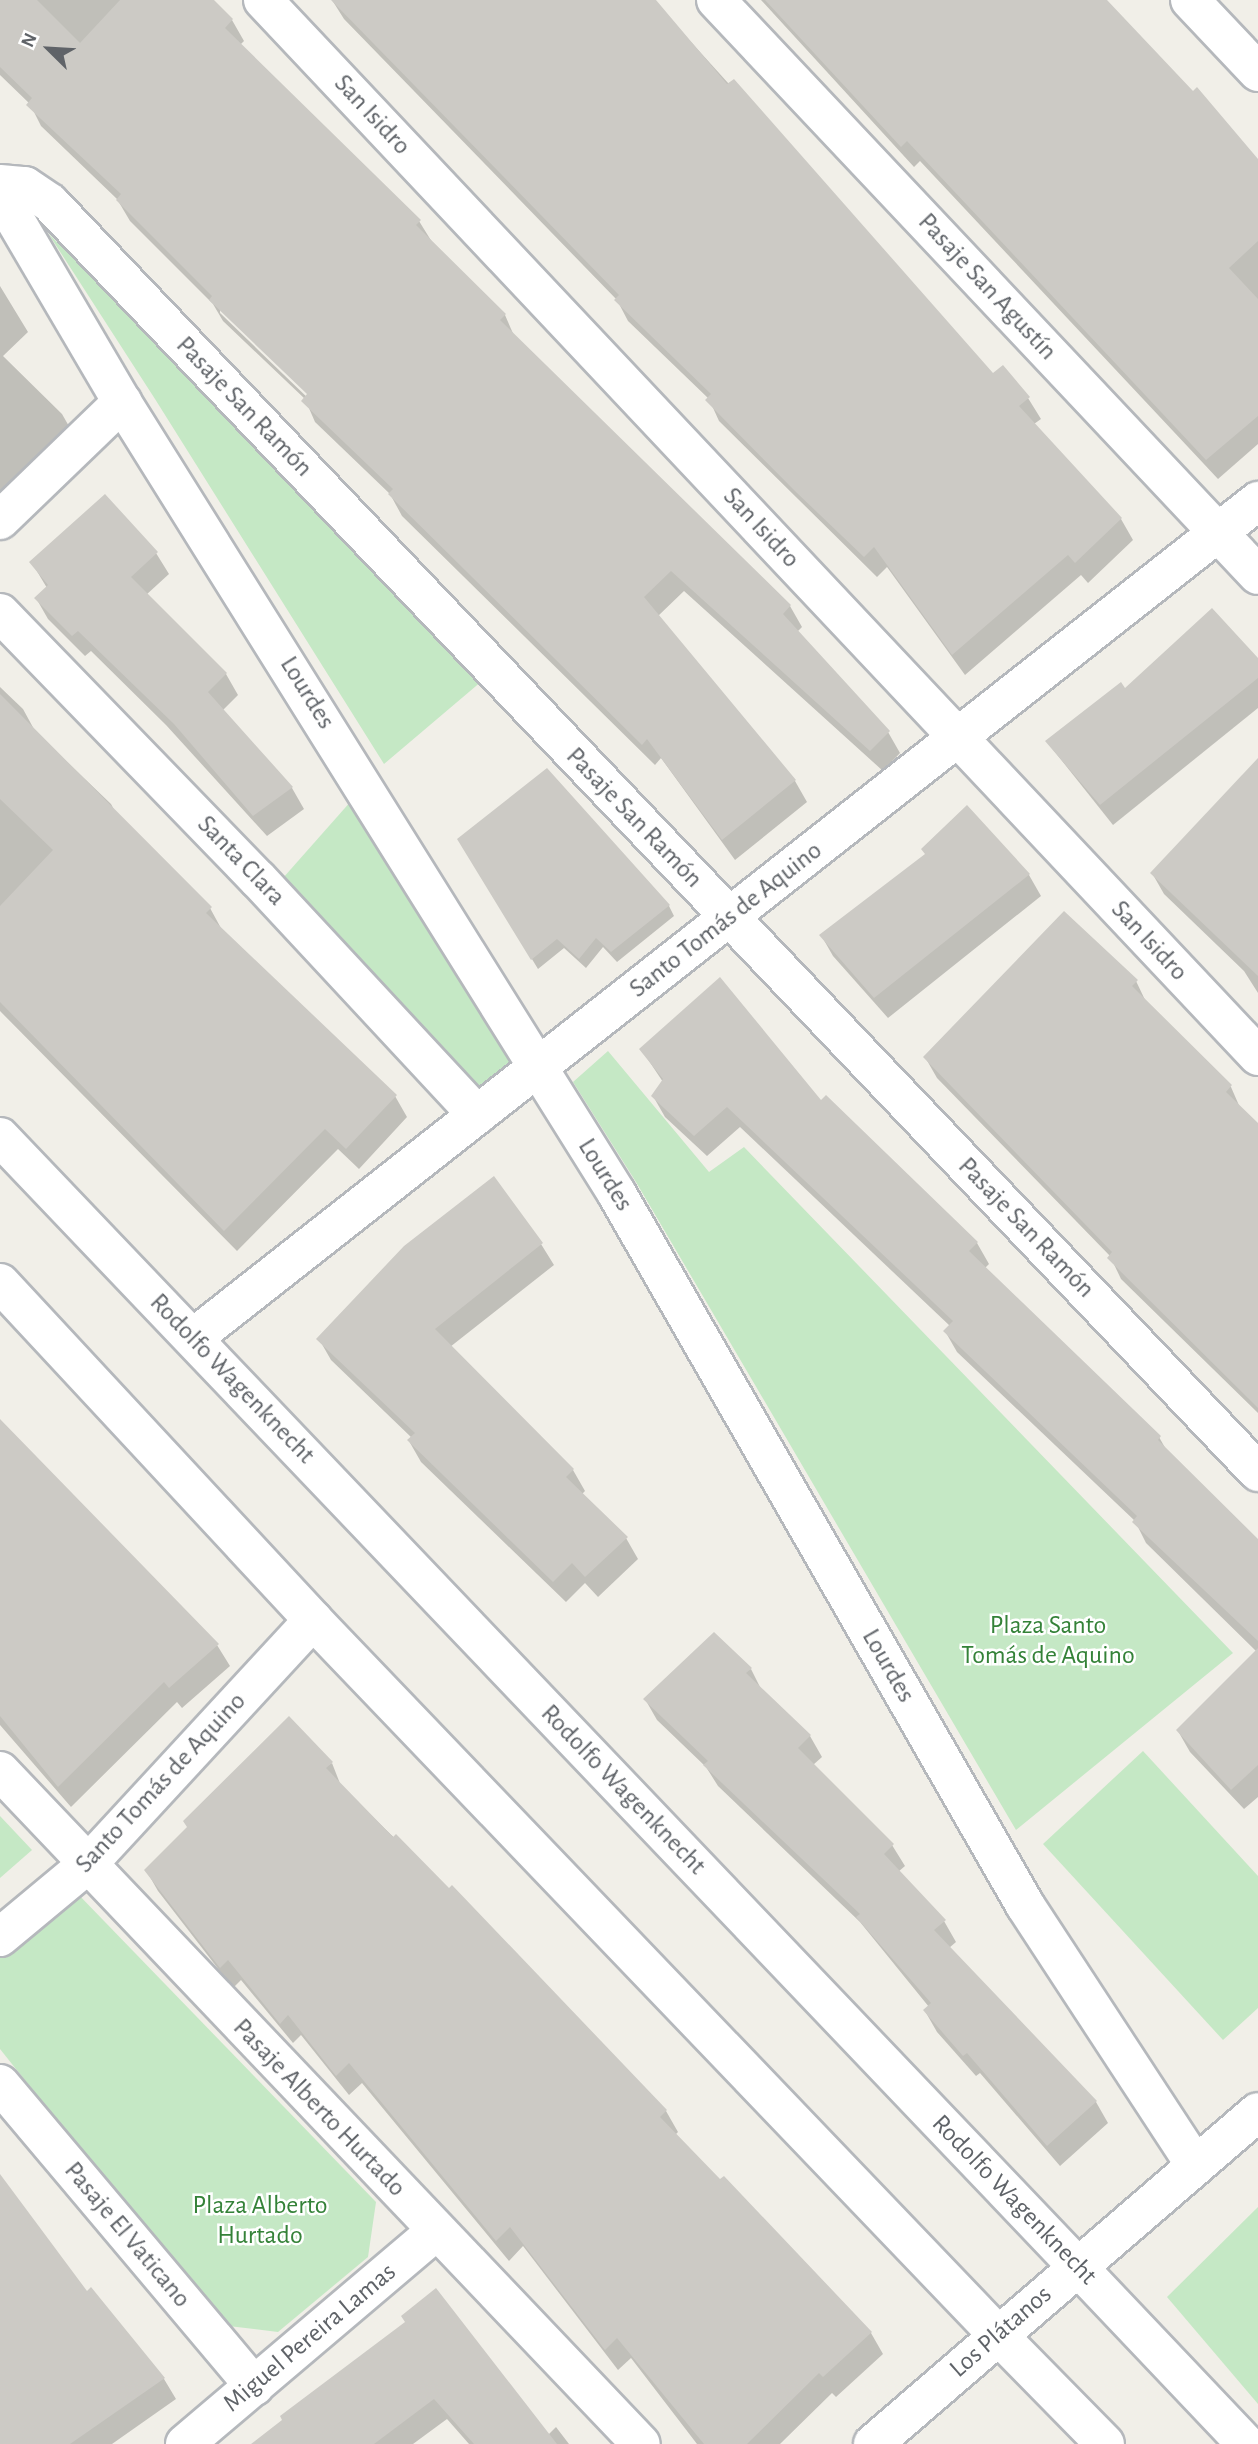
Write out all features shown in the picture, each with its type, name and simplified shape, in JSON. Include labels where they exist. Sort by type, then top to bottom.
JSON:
[{"type":"street","name":"San Isidro","points":[[263,0],[1258,1056]]},
{"type":"street","name":"Pasaje San Agustín","points":[[716,0],[1258,575]]},
{"type":"street","points":[[1190,0],[1250,47]]},
{"type":"street","name":"Pasaje San Ramón","points":[[0,184],[25,186],[50,203],[1258,1472]]},
{"type":"street","name":"Lourdes","points":[[0,194],[122,402],[378,805],[536,1068],[617,1194],[1025,1905],[1195,2165]]},
{"type":"street","points":[[0,520],[122,402]]},
{"type":"street","name":"Santo Tomás de Aquino","points":[[193,1338],[1258,502]]},
{"type":"street","name":"Santa Clara","points":[[0,613],[258,878],[477,1115]]},
{"type":"street","name":"Rodolfo Wagenknecht","points":[[0,1137],[1245,2444]]},
{"type":"street","points":[[0,1283],[313,1620],[1105,2444]]},
{"type":"street","name":"Santo Tomás de Aquino","points":[[0,1937],[88,1864],[313,1620]]},
{"type":"street","name":"Pasaje Alberto Hurtado","points":[[0,1771],[641,2444]]},
{"type":"street","name":"Pasaje El Vaticano","points":[[0,2084],[254,2386]]},
{"type":"street","name":"Los Plátanos","points":[[873,2444],[997,2334],[1258,2112]]},
{"type":"street","name":"Miguel Pereira Lamas","points":[[185,2444],[436,2231]]},
{"type":"green space","points":[[48,233],[489,675],[384,764],[155,399]]},
{"type":"green space","points":[[352,800],[518,1072],[483,1095],[283,878]]},
{"type":"green space","name":"Plaza Santo Tomás de Aquino","points":[[608,1051],[709,1172],[744,1147],[1233,1653],[1016,1830],[636,1182],[573,1082]]},
{"type":"green space","points":[[1143,1751],[1258,1876],[1258,2008],[1223,2040],[1043,1844]]},
{"type":"green space","points":[[0,1816],[32,1850],[0,1878]]},
{"type":"green space","name":"Plaza Alberto Hurtado","points":[[75,1891],[376,2202],[368,2257],[278,2332],[220,2325],[0,2049],[0,1957]]},
{"type":"green space","points":[[1258,2207],[1258,2404],[1167,2297]]},
{"type":"building","points":[[0,0],[37,0],[80,43],[120,0],[214,0],[233,19],[225,28],[421,220],[416,225],[506,314],[500,320],[791,605],[783,614],[890,731],[870,751],[671,571],[644,597],[796,780],[722,840],[647,739],[642,745],[388,494],[393,489],[301,401],[307,394],[209,300],[212,296],[116,200],[121,194],[26,105],[32,98],[0,67]]},
{"type":"building","points":[[331,0],[656,0],[727,84],[734,79],[993,373],[1003,365],[1030,397],[1019,406],[1122,518],[1075,563],[1068,555],[952,655],[874,547],[864,557],[796,492],[705,400],[711,394],[614,300],[619,295]]},
{"type":"building","points":[[765,0],[1107,0],[1193,91],[1197,87],[1258,159],[1258,241],[1229,268],[1258,299],[1258,416],[1206,460],[907,141],[901,147]]},
{"type":"building","points":[[105,494],[158,552],[131,577],[227,673],[208,692],[293,787],[253,816],[174,724],[78,631],[72,636],[34,598],[48,585],[29,562]]},
{"type":"building","points":[[1212,608],[1258,658],[1258,678],[1100,805],[1045,741],[1121,682],[1125,688]]},
{"type":"building","points":[[0,694],[212,907],[206,913],[397,1095],[346,1149],[325,1129],[224,1231],[0,1002],[0,906],[53,850],[0,799]]},
{"type":"building","points":[[1258,758],[1258,976],[1150,873]]},
{"type":"building","points":[[547,768],[670,905],[611,952],[596,938],[579,959],[557,939],[531,960],[457,839]]},
{"type":"building","points":[[967,805],[1030,874],[874,998],[819,935],[925,854],[921,849]]},
{"type":"building","points":[[1064,911],[1138,980],[1132,986],[1232,1085],[1226,1092],[1258,1123],[1258,1408],[1107,1258],[1112,1252],[923,1057]]},
{"type":"building","points":[[720,977],[821,1100],[826,1095],[978,1242],[969,1251],[1161,1436],[1158,1440],[1258,1539],[1258,1641],[1132,1522],[1137,1516],[943,1331],[953,1321],[727,1107],[694,1136],[651,1096],[663,1079],[639,1049]]},
{"type":"building","points":[[494,1176],[543,1243],[435,1329],[574,1469],[566,1477],[628,1537],[585,1577],[572,1563],[553,1582],[407,1440],[415,1433],[316,1339],[404,1246]]},
{"type":"building","points":[[0,1419],[219,1644],[169,1688],[164,1682],[58,1787],[0,1716]]},
{"type":"building","points":[[714,1632],[752,1668],[746,1673],[811,1735],[798,1748],[894,1844],[884,1854],[946,1920],[934,1930],[1097,2101],[1047,2146],[967,2053],[963,2056],[923,2010],[931,2003],[856,1917],[860,1914],[703,1765],[708,1761],[643,1699]]},
{"type":"building","points":[[1258,1648],[1258,1765],[1231,1790],[1176,1730]]},
{"type":"building","points":[[289,1716],[333,1762],[326,1768],[393,1837],[396,1834],[449,1888],[452,1885],[667,2110],[660,2117],[720,2179],[724,2176],[872,2332],[823,2377],[819,2373],[747,2444],[704,2444],[617,2338],[605,2350],[510,2227],[496,2241],[349,2063],[336,2076],[288,2015],[280,2024],[228,1960],[220,1968],[144,1870],[187,1827],[183,1821]]},
{"type":"building","points":[[0,2174],[87,2291],[91,2287],[165,2378],[70,2444],[0,2444]]},
{"type":"building","points":[[436,2288],[557,2444],[474,2444],[434,2399],[374,2444],[251,2444],[282,2420],[280,2416],[405,2322],[401,2316]]}]
